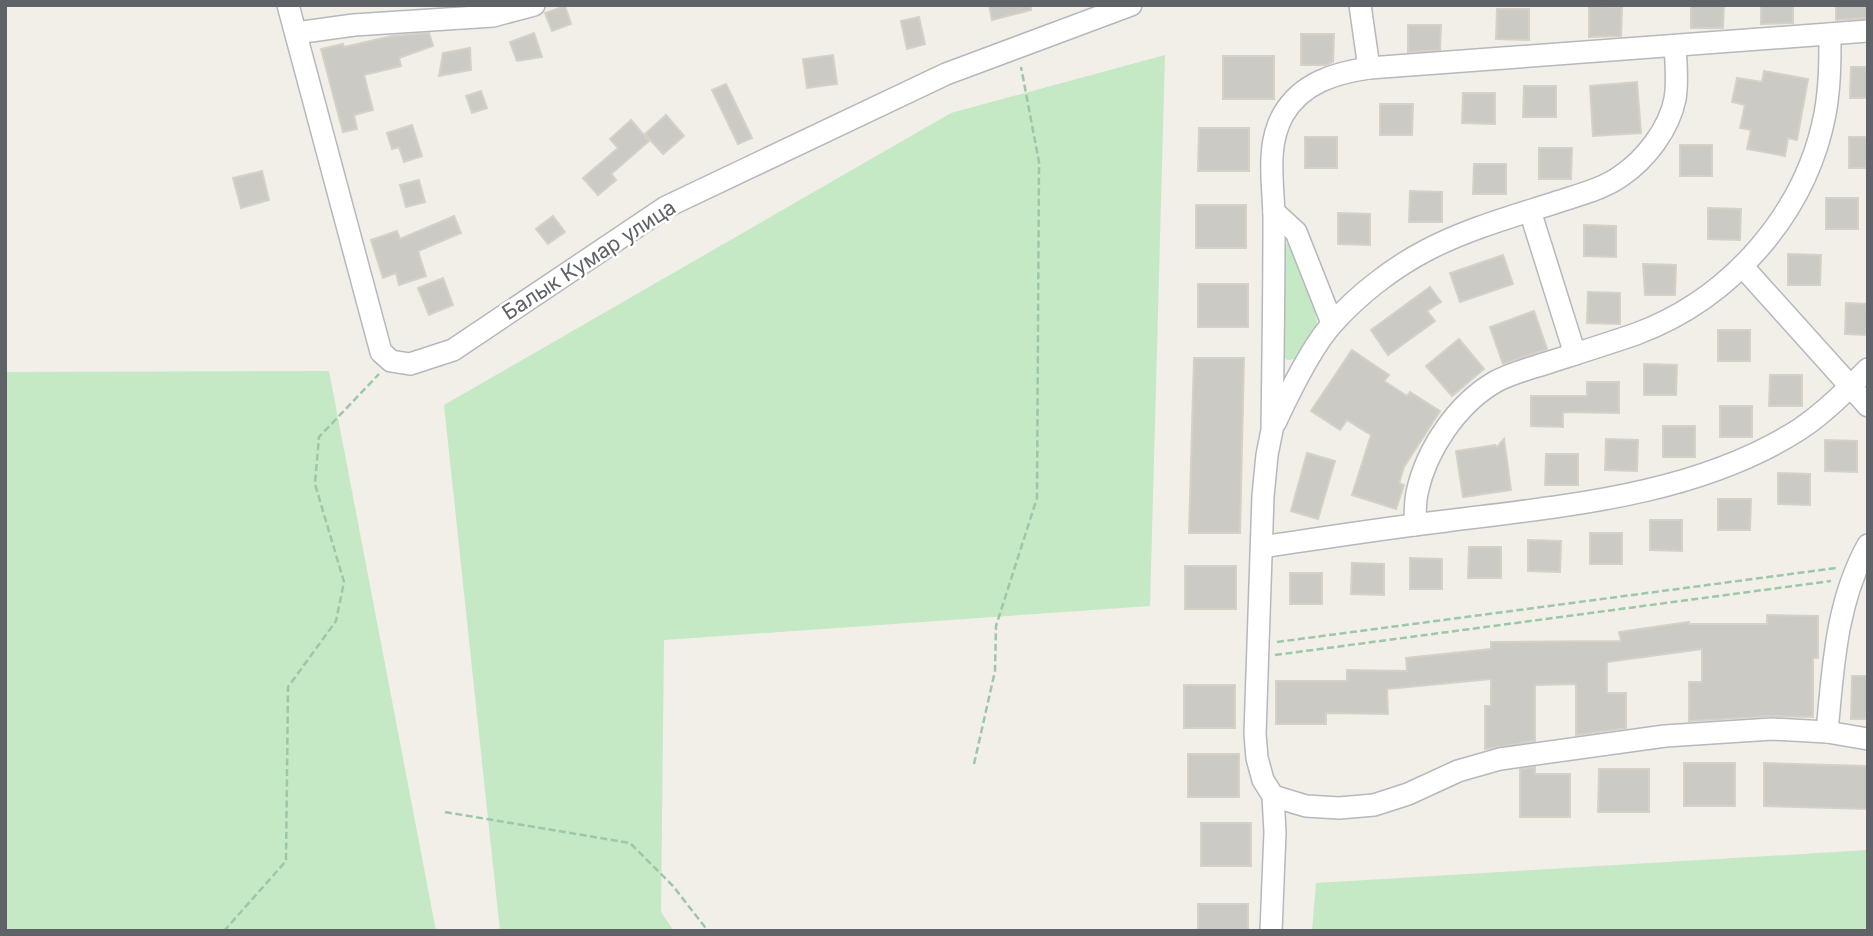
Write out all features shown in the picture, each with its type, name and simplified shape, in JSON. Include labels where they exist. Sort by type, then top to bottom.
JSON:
[{"type":"street","points":[[288,5],[381,352],[391,361]]},
{"type":"street","points":[[296,33],[354,25],[494,16],[534,5]]},
{"type":"street","name":"Балык Кумар улица","points":[[391,361],[410,364],[453,351],[666,207],[946,74],[1131,5]]},
{"type":"street","points":[[1360,5],[1369,68]]},
{"type":"street","points":[[1271,931],[1275,832],[1273,796],[1263,780],[1257,758],[1255,734],[1266,469],[1272,430],[1275,212],[1272,155],[1283,116],[1295,99],[1317,81],[1343,72],[1369,68],[1868,31]]},
{"type":"street","points":[[1415,525],[1417,495],[1424,470],[1453,420],[1470,401],[1495,382],[1639,333],[1677,316],[1713,292],[1743,267],[1788,207],[1804,179],[1817,147],[1826,113],[1830,77],[1830,34]]},
{"type":"street","points":[[1272,430],[1290,391],[1332,323],[1376,285],[1427,250],[1467,233],[1592,191],[1620,177],[1653,146],[1675,99],[1675,46]]},
{"type":"street","points":[[1530,211],[1575,354]]},
{"type":"street","points":[[1275,212],[1296,232],[1332,323]]},
{"type":"street","points":[[1743,267],[1868,406]]},
{"type":"street","points":[[1262,547],[1577,504],[1634,493],[1692,477],[1748,456],[1800,429],[1868,369]]},
{"type":"street","points":[[1827,732],[1840,619],[1854,572],[1868,545]]},
{"type":"street","points":[[1273,796],[1306,806],[1339,808],[1374,804],[1408,794],[1458,771],[1500,759],[1665,736],[1772,729],[1827,732],[1868,739]]},
{"type":"path","points":[[974,764],[995,671],[996,626],[1037,498],[1039,162],[1018,47]]},
{"type":"path","points":[[224,931],[286,861],[288,687],[336,621],[344,582],[315,484],[319,438],[391,361]]},
{"type":"path","points":[[1258,651],[1854,572]]},
{"type":"path","points":[[1258,651],[1854,572]]},
{"type":"path","points":[[445,812],[631,842],[673,886],[708,931]]},
{"type":"green space","points":[[1165,55],[1150,606],[664,640],[661,912],[674,931],[500,931],[444,405],[951,113]]},
{"type":"green space","points":[[1291,243],[1308,286],[1317,321],[1314,334],[1301,353],[1287,360],[1283,356],[1285,245]]},
{"type":"green space","points":[[329,371],[436,931],[5,931],[5,372]]},
{"type":"green space","points":[[1868,850],[1868,931],[1312,931],[1316,883]]},
{"type":"building","points":[[989,5],[1031,5],[1031,10],[992,20]]},
{"type":"building","points":[[1691,5],[1724,5],[1723,28],[1691,28]]},
{"type":"building","points":[[1761,5],[1793,5],[1793,23],[1761,24]]},
{"type":"building","points":[[1836,5],[1868,5],[1868,18],[1836,20]]},
{"type":"building","points":[[565,6],[571,24],[552,31],[545,13]]},
{"type":"building","points":[[1589,6],[1622,7],[1621,36],[1589,37]]},
{"type":"building","points":[[1497,9],[1529,9],[1529,40],[1496,39]]},
{"type":"building","points":[[919,17],[925,44],[907,49],[901,21]]},
{"type":"building","points":[[1408,25],[1441,25],[1440,50],[1408,52]]},
{"type":"building","points":[[429,33],[433,46],[399,58],[401,66],[364,75],[373,110],[354,115],[357,129],[343,132],[321,49],[343,44],[344,47],[392,36]]},
{"type":"building","points":[[534,33],[542,57],[517,61],[510,42]]},
{"type":"building","points":[[1301,34],[1334,34],[1333,62],[1326,65],[1301,65]]},
{"type":"building","points":[[470,48],[471,70],[439,76],[443,53]]},
{"type":"building","points":[[833,55],[837,84],[807,88],[803,59]]},
{"type":"building","points":[[1223,56],[1274,56],[1274,99],[1223,99]]},
{"type":"building","points":[[1851,67],[1868,67],[1868,98],[1850,98]]},
{"type":"building","points":[[1764,71],[1808,79],[1797,140],[1788,138],[1785,156],[1747,149],[1751,130],[1740,128],[1745,105],[1732,102],[1737,78],[1762,82]]},
{"type":"building","points":[[1637,82],[1641,133],[1593,136],[1590,86]]},
{"type":"building","points":[[726,84],[752,138],[738,144],[712,90]]},
{"type":"building","points":[[1524,86],[1556,86],[1556,117],[1523,117]]},
{"type":"building","points":[[481,91],[487,108],[472,113],[466,96]]},
{"type":"building","points":[[1463,93],[1495,93],[1495,124],[1462,123]]},
{"type":"building","points":[[1380,104],[1413,104],[1412,135],[1380,135]]},
{"type":"building","points":[[666,115],[684,136],[663,154],[645,134]]},
{"type":"building","points":[[631,120],[649,141],[611,174],[616,180],[598,195],[583,178],[618,148],[610,139]]},
{"type":"building","points":[[412,125],[422,156],[404,162],[399,147],[392,149],[387,133]]},
{"type":"building","points":[[1199,128],[1249,128],[1249,171],[1198,171]]},
{"type":"building","points":[[1305,137],[1337,137],[1337,168],[1305,168]]},
{"type":"building","points":[[1849,137],[1868,137],[1868,168],[1849,168]]},
{"type":"building","points":[[1680,145],[1712,145],[1712,176],[1680,176]]},
{"type":"building","points":[[1539,148],[1572,148],[1571,179],[1539,179]]},
{"type":"building","points":[[1474,164],[1506,164],[1506,194],[1473,194]]},
{"type":"building","points":[[262,171],[269,200],[241,208],[233,178]]},
{"type":"building","points":[[419,180],[425,202],[406,207],[400,185]]},
{"type":"building","points":[[1410,191],[1442,192],[1442,222],[1409,222]]},
{"type":"building","points":[[1826,198],[1858,198],[1858,229],[1826,229]]},
{"type":"building","points":[[1196,205],[1246,205],[1246,248],[1196,248]]},
{"type":"building","points":[[1708,208],[1741,209],[1740,240],[1708,239]]},
{"type":"building","points":[[1338,213],[1370,214],[1370,245],[1338,244]]},
{"type":"building","points":[[454,216],[461,233],[418,251],[426,276],[399,285],[396,273],[383,278],[371,240],[397,231],[400,239]]},
{"type":"building","points":[[553,216],[565,232],[548,244],[536,229]]},
{"type":"building","points":[[1584,225],[1616,226],[1616,257],[1584,256]]},
{"type":"building","points":[[1788,254],[1821,255],[1820,285],[1788,285]]},
{"type":"building","points":[[1503,255],[1513,284],[1460,302],[1450,273]]},
{"type":"building","points":[[1643,264],[1676,265],[1675,295],[1645,295]]},
{"type":"building","points":[[443,278],[453,305],[429,315],[418,288]]},
{"type":"building","points":[[1198,284],[1248,284],[1248,327],[1198,327]]},
{"type":"building","points":[[1430,287],[1441,302],[1427,311],[1435,321],[1388,355],[1371,330]]},
{"type":"building","points":[[1588,292],[1620,293],[1620,324],[1587,323]]},
{"type":"building","points":[[1846,303],[1868,304],[1868,335],[1845,334]]},
{"type":"building","points":[[1534,311],[1547,349],[1503,364],[1490,327]]},
{"type":"building","points":[[1718,330],[1750,330],[1750,361],[1718,361]]},
{"type":"building","points":[[1459,339],[1484,369],[1452,396],[1426,366]]},
{"type":"building","points":[[1352,350],[1389,375],[1384,381],[1407,396],[1410,392],[1440,411],[1404,467],[1399,483],[1404,485],[1396,509],[1352,495],[1371,435],[1347,420],[1340,430],[1311,411]]},
{"type":"building","points":[[1194,358],[1244,358],[1240,533],[1189,533]]},
{"type":"building","points":[[1644,364],[1677,365],[1676,395],[1644,395]]},
{"type":"building","points":[[1770,375],[1802,375],[1802,406],[1769,406]]},
{"type":"building","points":[[1587,382],[1619,382],[1619,413],[1563,412],[1563,427],[1531,426],[1531,396],[1587,396]]},
{"type":"building","points":[[1720,406],[1752,406],[1752,437],[1720,437]]},
{"type":"building","points":[[1663,426],[1695,426],[1695,457],[1663,457]]},
{"type":"building","points":[[1504,439],[1511,490],[1463,497],[1456,451],[1495,445],[1497,447]]},
{"type":"building","points":[[1606,439],[1638,440],[1637,471],[1605,470]]},
{"type":"building","points":[[1825,440],[1857,441],[1857,472],[1825,471]]},
{"type":"building","points":[[1307,453],[1335,461],[1318,519],[1291,511]]},
{"type":"building","points":[[1546,454],[1578,454],[1578,485],[1545,485]]},
{"type":"building","points":[[1778,473],[1810,474],[1810,505],[1778,504]]},
{"type":"building","points":[[1718,499],[1751,499],[1750,530],[1718,530]]},
{"type":"building","points":[[1650,520],[1682,520],[1682,551],[1650,550]]},
{"type":"building","points":[[1590,533],[1622,533],[1622,564],[1590,564]]},
{"type":"building","points":[[1528,540],[1561,541],[1560,572],[1528,571]]},
{"type":"building","points":[[1469,547],[1501,547],[1501,578],[1468,578]]},
{"type":"building","points":[[1410,558],[1442,559],[1442,589],[1410,589]]},
{"type":"building","points":[[1352,563],[1384,564],[1384,595],[1351,594]]},
{"type":"building","points":[[1185,566],[1236,566],[1236,609],[1185,609]]},
{"type":"building","points":[[1290,573],[1322,573],[1322,604],[1290,604]]},
{"type":"building","points":[[1767,615],[1818,616],[1818,658],[1813,658],[1813,717],[1771,716],[1689,721],[1689,682],[1702,682],[1702,649],[1607,662],[1607,693],[1626,693],[1626,728],[1576,735],[1576,684],[1535,685],[1535,741],[1485,749],[1485,706],[1491,706],[1491,679],[1387,689],[1388,714],[1326,713],[1326,724],[1276,724],[1276,681],[1347,681],[1347,670],[1407,671],[1406,658],[1491,649],[1491,642],[1621,641],[1619,632],[1689,622],[1767,624]]},
{"type":"building","points":[[1852,676],[1868,676],[1868,719],[1851,719]]},
{"type":"building","points":[[1184,685],[1235,685],[1235,728],[1184,728]]},
{"type":"building","points":[[1188,754],[1239,754],[1239,797],[1188,797]]},
{"type":"building","points":[[1684,763],[1735,763],[1735,806],[1684,806]]},
{"type":"building","points":[[1764,763],[1868,766],[1868,809],[1764,806]]},
{"type":"building","points":[[1535,767],[1535,774],[1570,774],[1570,817],[1520,817],[1520,769]]},
{"type":"building","points":[[1599,769],[1649,769],[1649,812],[1598,812]]},
{"type":"building","points":[[1201,823],[1251,823],[1251,866],[1201,866]]},
{"type":"building","points":[[1198,904],[1248,904],[1248,931],[1198,931]]}]
